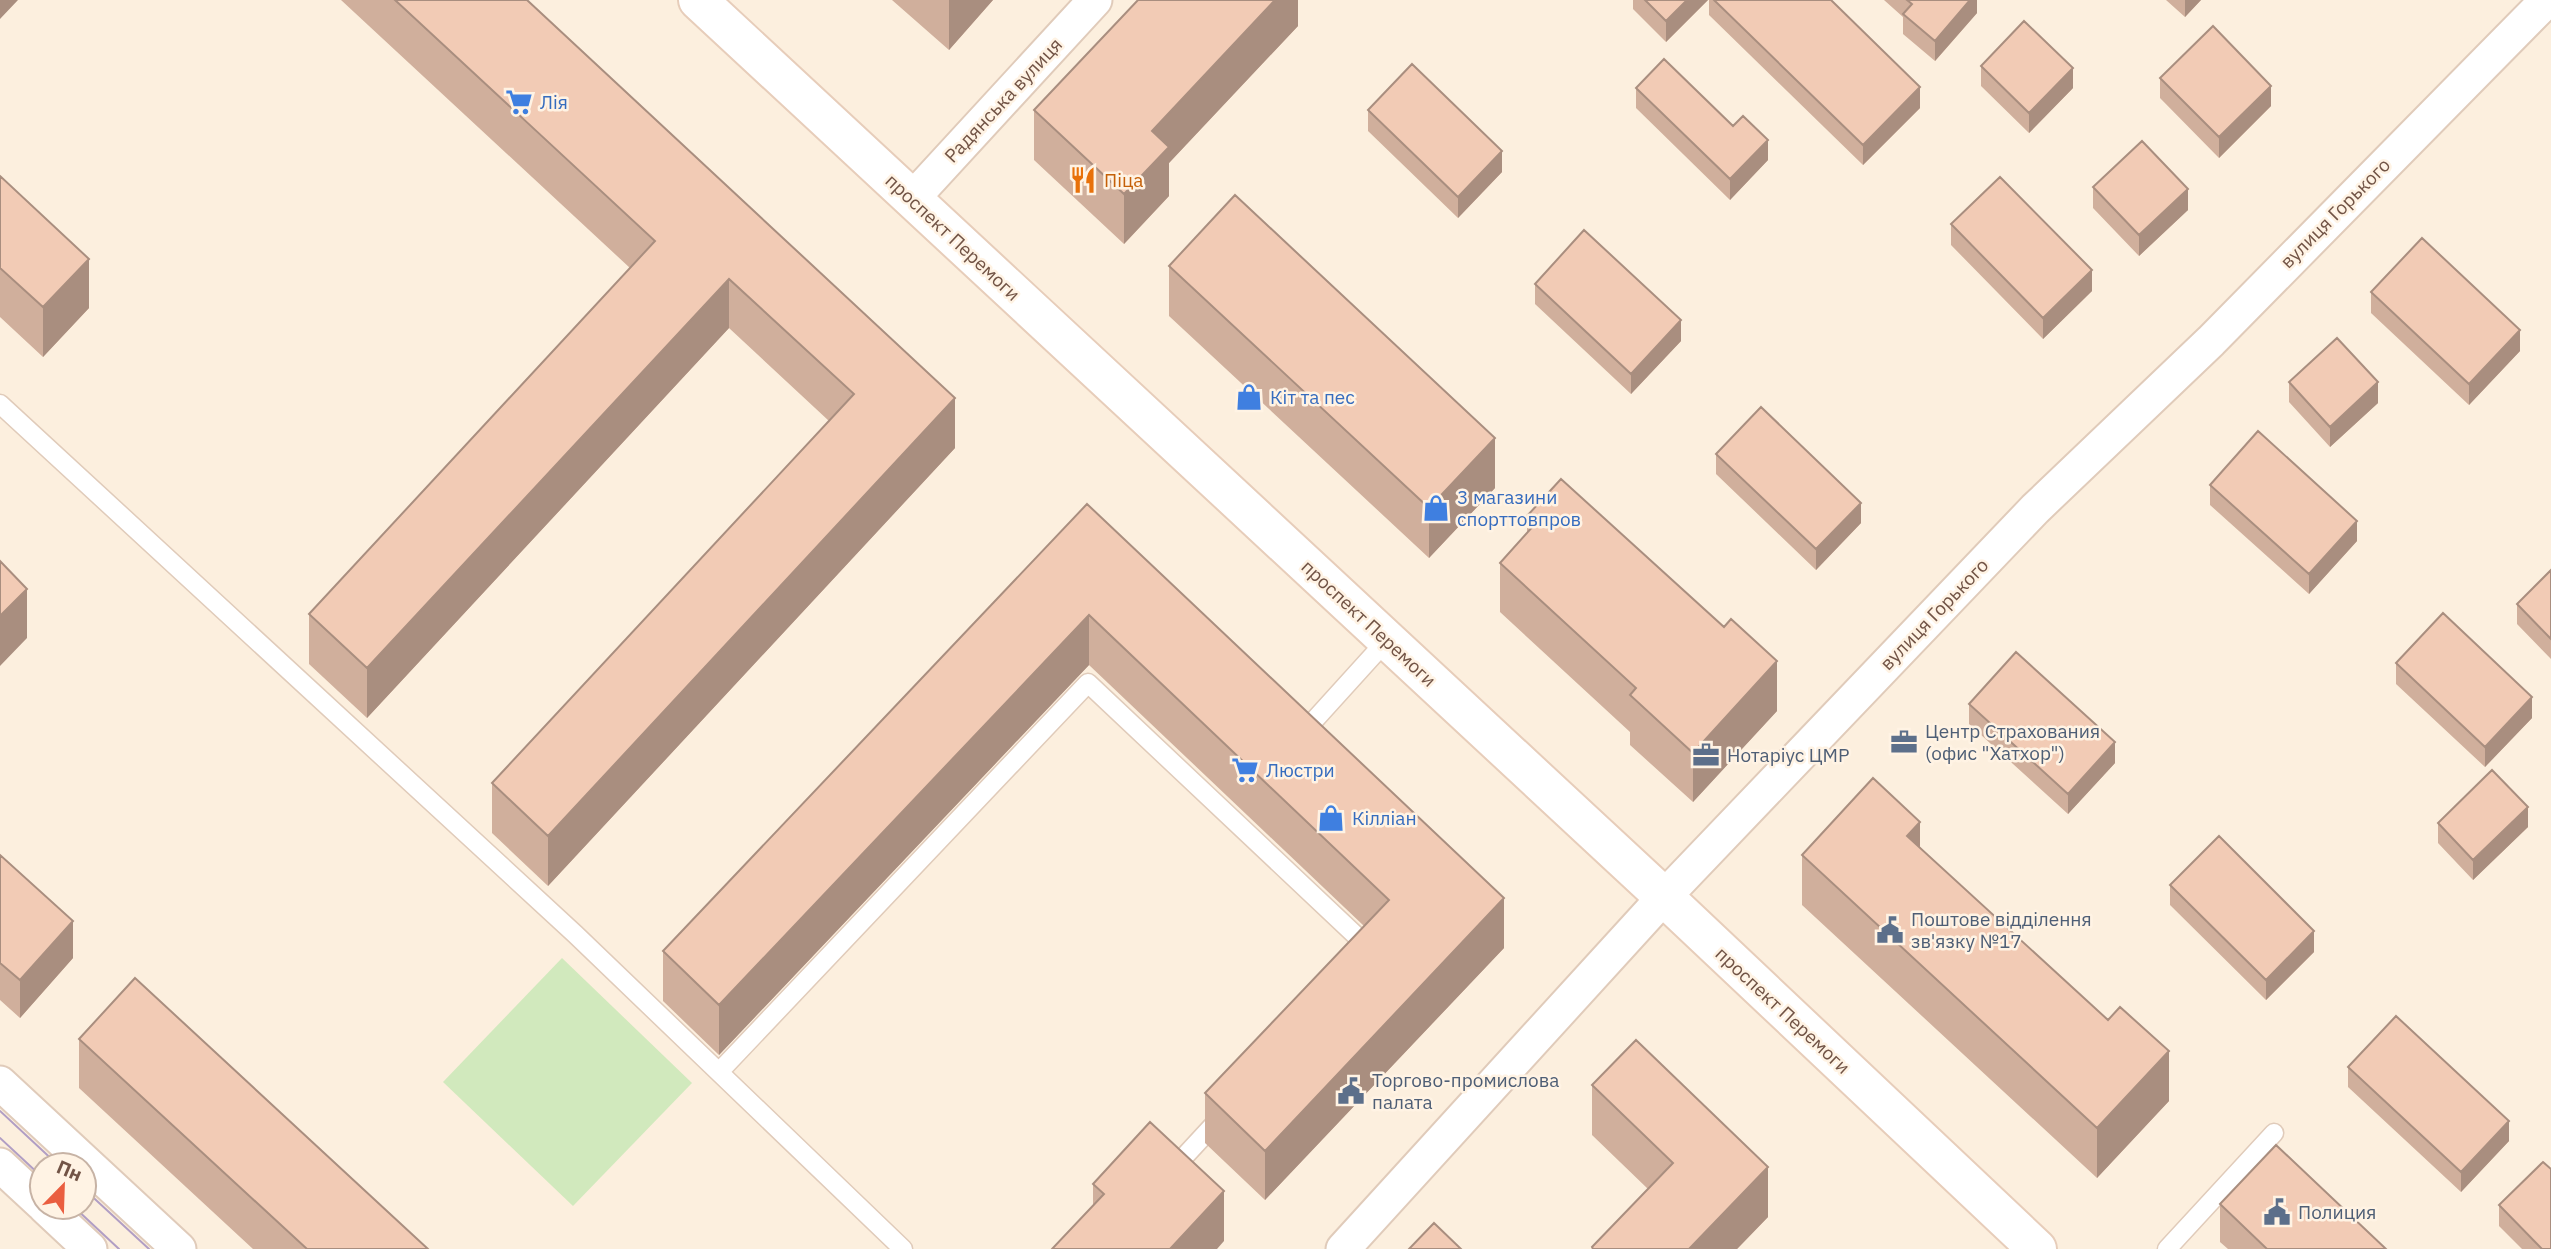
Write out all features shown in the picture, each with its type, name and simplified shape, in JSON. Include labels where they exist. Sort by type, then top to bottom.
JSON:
[{"type":"main road","name":"проспект Перемоги","points":[[698,0],[1664,897],[2037,1249]]},
{"type":"street","name":"Радянська вулиця","points":[[912,199],[1095,0]]},
{"type":"street","name":"вулиця Горького","points":[[1343,1249],[1664,897],[2035,509],[2211,341],[2547,0]]},
{"type":"street","points":[[0,1083],[179,1249]]},
{"type":"street","points":[[0,1165],[28,1192]]},
{"type":"street","points":[[59,1221],[90,1249]]},
{"type":"lane","points":[[0,404],[575,934],[903,1249]]},
{"type":"lane","points":[[1291,747],[1387,640]]},
{"type":"lane","points":[[719,1072],[1088,683],[1231,808],[1368,947],[1350,968]]},
{"type":"lane","points":[[1150,1161],[1173,1172],[1235,1101]]},
{"type":"lane","points":[[2167,1249],[2274,1133]]},
{"type":"green space","points":[[562,958],[692,1083],[573,1206],[443,1082]]},
{"type":"building","points":[[395,0],[527,0],[955,398],[548,836],[492,783],[854,394],[729,279],[367,668],[309,614],[655,241]]},
{"type":"building","points":[[1138,0],[1275,0],[1152,131],[1169,147],[1124,194],[1034,110]]},
{"type":"building","points":[[1645,0],[1687,0],[1666,21]]},
{"type":"building","points":[[1714,0],[1831,0],[1920,87],[1863,145]]},
{"type":"building","points":[[1907,0],[1970,0],[1935,41],[1903,14],[1912,4]]},
{"type":"building","points":[[2024,21],[2073,68],[2029,113],[1981,66]]},
{"type":"building","points":[[2213,26],[2271,86],[2219,137],[2160,78]]},
{"type":"building","points":[[1664,59],[1733,126],[1743,116],[1768,140],[1730,179],[1636,88]]},
{"type":"building","points":[[1412,64],[1502,151],[1458,197],[1368,110]]},
{"type":"building","points":[[2142,141],[2188,189],[2139,235],[2093,187]]},
{"type":"building","points":[[0,176],[89,259],[43,307],[0,268]]},
{"type":"building","points":[[2000,177],[2092,270],[2043,318],[1951,224]]},
{"type":"building","points":[[1235,195],[1495,438],[1429,508],[1169,266]]},
{"type":"building","points":[[1584,230],[1681,320],[1631,374],[1535,284]]},
{"type":"building","points":[[2422,238],[2520,330],[2469,384],[2371,292]]},
{"type":"building","points":[[2337,338],[2378,382],[2330,427],[2289,382]]},
{"type":"building","points":[[1761,407],[1861,503],[1816,549],[1716,454]]},
{"type":"building","points":[[2258,431],[2357,521],[2309,574],[2210,485]]},
{"type":"building","points":[[1561,479],[1724,627],[1731,619],[1777,661],[1693,753],[1630,695],[1636,688],[1500,563],[1535,524],[1527,516]]},
{"type":"building","points":[[1087,504],[1504,898],[1265,1151],[1205,1093],[1389,900],[1089,615],[719,1005],[663,951]]},
{"type":"building","points":[[0,561],[27,589],[0,616]]},
{"type":"building","points":[[2551,570],[2551,639],[2517,604]]},
{"type":"building","points":[[2443,613],[2532,697],[2485,747],[2396,663]]},
{"type":"building","points":[[2016,652],[2115,742],[2068,794],[1969,704]]},
{"type":"building","points":[[2492,770],[2528,807],[2473,860],[2438,823]]},
{"type":"building","points":[[1873,778],[1920,822],[1907,836],[2108,1020],[2120,1007],[2169,1051],[2097,1128],[1802,855]]},
{"type":"building","points":[[2219,836],[2314,931],[2266,980],[2170,885]]},
{"type":"building","points":[[0,855],[73,921],[20,980],[0,963]]},
{"type":"building","points":[[135,978],[428,1249],[307,1249],[79,1039]]},
{"type":"building","points":[[2396,1016],[2509,1121],[2461,1172],[2348,1067]]},
{"type":"building","points":[[1636,1040],[1768,1167],[1689,1249],[1592,1247],[1673,1163],[1592,1085]]},
{"type":"building","points":[[1150,1122],[1224,1191],[1170,1249],[1052,1249],[1104,1194],[1093,1184]]},
{"type":"building","points":[[2276,1145],[2386,1249],[2267,1249],[2220,1204]]},
{"type":"building","points":[[2543,1162],[2551,1169],[2551,1249],[2542,1249],[2499,1205]]},
{"type":"building","points":[[1434,1223],[1461,1249],[1409,1249]]},
{"type":"tram line","points":[[0,1111],[43,1151]]},
{"type":"tram line","points":[[0,1138],[28,1164]]},
{"type":"tram line","points":[[98,1202],[149,1249]]},
{"type":"tram line","points":[[89,1221],[119,1249]]},
{"type":"place","name":"Лія","points":[[519,102]]},
{"type":"place","name":"Піца","points":[[1083,180]]},
{"type":"place","name":"Кіт та пес","points":[[1249,397]]},
{"type":"place","name":"3 магазини спорттовпров","points":[[1436,508]]},
{"type":"place","name":"Центр Страхования (офис \"Хатхор\")","points":[[1904,742]]},
{"type":"place","name":"Нотаріус ЦМР","points":[[1706,755]]},
{"type":"place","name":"Люстри","points":[[1245,770]]},
{"type":"place","name":"Кілліан","points":[[1331,818]]},
{"type":"place","name":"Поштове відділення зв'язку №17","points":[[1890,930]]},
{"type":"place","name":"Торгово-промислова палата","points":[[1351,1091]]},
{"type":"place","name":"Полиция","points":[[2277,1212]]}]
